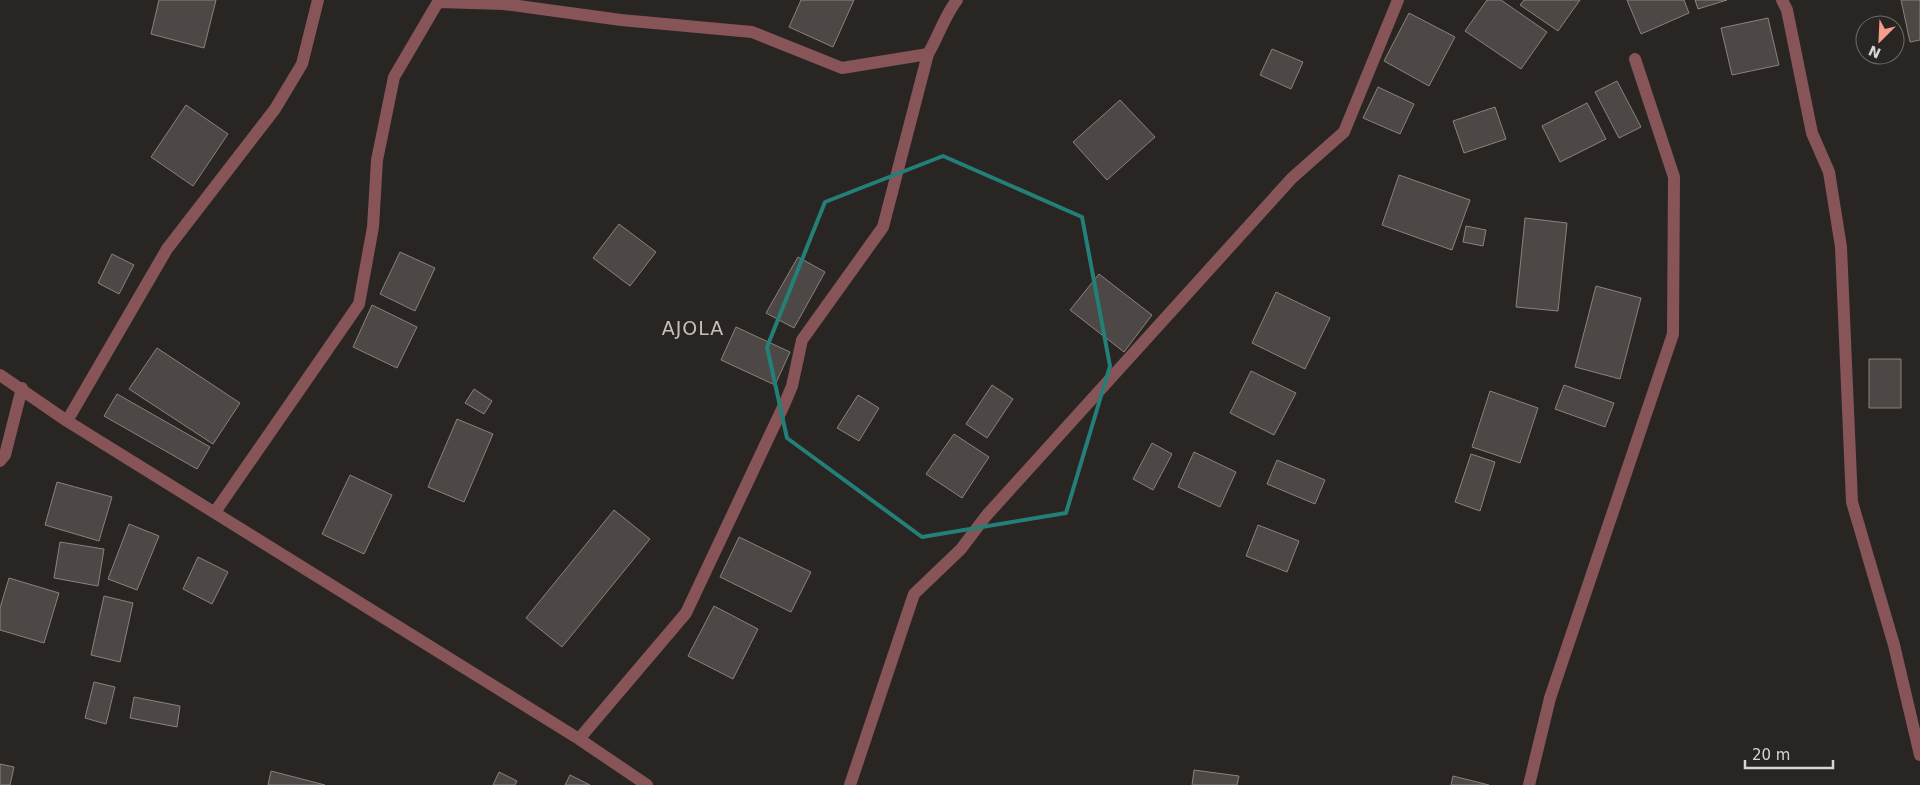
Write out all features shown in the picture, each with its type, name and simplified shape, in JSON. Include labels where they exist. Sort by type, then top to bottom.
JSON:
[{"type":"street","points":[[67,421],[167,249],[275,109],[302,64],[318,0]]},
{"type":"street","points":[[578,739],[686,613],[784,405],[792,386],[802,340],[883,227],[928,54],[943,28],[950,9],[957,0]]},
{"type":"street","points":[[850,785],[914,594],[961,549],[986,516],[1292,178],[1344,132],[1398,0]]},
{"type":"street","points":[[1782,0],[1787,10],[1812,134],[1829,172],[1841,247],[1852,502],[1899,663],[1920,755]]},
{"type":"street","points":[[215,512],[359,304],[373,227],[377,160],[394,77],[438,2],[504,4],[621,20],[752,32],[842,68],[928,54]]},
{"type":"street","points":[[1529,785],[1550,698],[1673,334],[1674,177],[1636,59]]},
{"type":"street","points":[[0,375],[22,388],[67,421],[578,739],[647,785]]},
{"type":"street","points":[[0,461],[5,455],[22,388]]},
{"type":"highlighted area","points":[[943,156],[1082,217],[1110,366],[1066,513],[922,537],[787,438],[767,347],[825,202]]},
{"type":"building","points":[[159,0],[216,0],[204,48],[151,34]]},
{"type":"building","points":[[801,0],[854,0],[833,47],[789,27]]},
{"type":"building","points":[[1487,0],[1501,0],[1547,32],[1521,69],[1465,31]]},
{"type":"building","points":[[1524,0],[1580,0],[1558,31],[1520,5]]},
{"type":"building","points":[[1627,0],[1684,0],[1689,13],[1641,34]]},
{"type":"building","points":[[1695,0],[1727,0],[1698,9]]},
{"type":"building","points":[[1901,0],[1920,0],[1920,40],[1910,42]]},
{"type":"building","points":[[1409,13],[1455,37],[1429,86],[1384,61]]},
{"type":"building","points":[[1768,18],[1779,65],[1732,75],[1721,28]]},
{"type":"building","points":[[1272,49],[1303,62],[1291,89],[1260,75]]},
{"type":"building","points":[[1617,81],[1641,127],[1619,138],[1595,92]]},
{"type":"building","points":[[1378,87],[1414,104],[1400,134],[1363,118]]},
{"type":"building","points":[[1120,100],[1155,137],[1107,180],[1073,142]]},
{"type":"building","points":[[1587,103],[1606,139],[1560,162],[1542,126]]},
{"type":"building","points":[[186,105],[228,134],[193,186],[151,157]]},
{"type":"building","points":[[1495,107],[1506,139],[1464,153],[1453,121]]},
{"type":"building","points":[[1399,175],[1470,200],[1452,250],[1382,225]]},
{"type":"building","points":[[1525,218],[1567,223],[1558,311],[1516,307]]},
{"type":"building","points":[[619,224],[656,252],[630,286],[593,258]]},
{"type":"building","points":[[1466,226],[1486,230],[1483,246],[1463,242]]},
{"type":"building","points":[[400,252],[435,268],[415,311],[380,294]]},
{"type":"building","points":[[112,254],[134,265],[119,294],[98,283]]},
{"type":"building","points":[[798,257],[825,272],[794,328],[766,313]]},
{"type":"building","points":[[1099,274],[1152,315],[1124,352],[1070,310]]},
{"type":"building","points":[[1596,286],[1641,298],[1620,379],[1575,367]]},
{"type":"building","points":[[1276,292],[1330,318],[1305,369],[1252,343]]},
{"type":"building","points":[[372,305],[417,327],[397,368],[353,347]]},
{"type":"building","points":[[736,327],[790,352],[775,385],[721,360]]},
{"type":"building","points":[[157,348],[240,403],[213,444],[129,389]]},
{"type":"building","points":[[1869,359],[1901,359],[1901,408],[1869,408]]},
{"type":"building","points":[[1251,371],[1296,393],[1274,435],[1230,413]]},
{"type":"building","points":[[992,385],[1013,399],[987,438],[966,424]]},
{"type":"building","points":[[1564,385],[1614,403],[1605,427],[1555,409]]},
{"type":"building","points":[[474,389],[492,401],[484,414],[465,403]]},
{"type":"building","points":[[1490,391],[1538,408],[1520,463],[1472,447]]},
{"type":"building","points":[[117,394],[210,447],[197,469],[104,416]]},
{"type":"building","points":[[858,395],[879,408],[859,441],[837,428]]},
{"type":"building","points":[[457,419],[493,434],[464,502],[428,487]]},
{"type":"building","points":[[954,434],[989,457],[962,498],[926,474]]},
{"type":"building","points":[[1152,443],[1172,454],[1153,490],[1133,479]]},
{"type":"building","points":[[1194,452],[1236,472],[1220,507],[1178,487]]},
{"type":"building","points":[[1471,454],[1495,462],[1480,511],[1455,502]]},
{"type":"building","points":[[1277,460],[1325,480],[1315,504],[1267,484]]},
{"type":"building","points":[[350,475],[392,495],[364,554],[322,534]]},
{"type":"building","points":[[57,482],[112,497],[99,541],[45,525]]},
{"type":"building","points":[[614,510],[650,539],[562,647],[526,618]]},
{"type":"building","points":[[129,524],[159,536],[137,590],[108,579]]},
{"type":"building","points":[[1258,525],[1299,541],[1287,572],[1246,556]]},
{"type":"building","points":[[739,537],[811,572],[791,612],[720,577]]},
{"type":"building","points":[[60,542],[104,549],[98,586],[54,578]]},
{"type":"building","points":[[198,557],[228,572],[212,604],[183,589]]},
{"type":"building","points":[[9,578],[59,593],[44,643],[0,630],[0,608]]},
{"type":"building","points":[[104,596],[133,603],[120,662],[91,655]]},
{"type":"building","points":[[714,606],[758,629],[733,679],[688,656]]},
{"type":"building","points":[[94,682],[115,687],[106,724],[85,718]]},
{"type":"building","points":[[134,697],[180,706],[177,727],[130,718]]},
{"type":"building","points":[[0,764],[14,767],[10,785],[0,785]]},
{"type":"building","points":[[1194,770],[1239,776],[1237,785],[1192,785]]},
{"type":"building","points":[[271,771],[325,785],[268,785]]},
{"type":"building","points":[[499,772],[517,781],[515,785],[493,785]]},
{"type":"building","points":[[570,775],[590,785],[565,785]]},
{"type":"building","points":[[1453,776],[1489,785],[1451,785]]},
{"type":"district","name":"AJOLA","points":[[693,328]]}]
